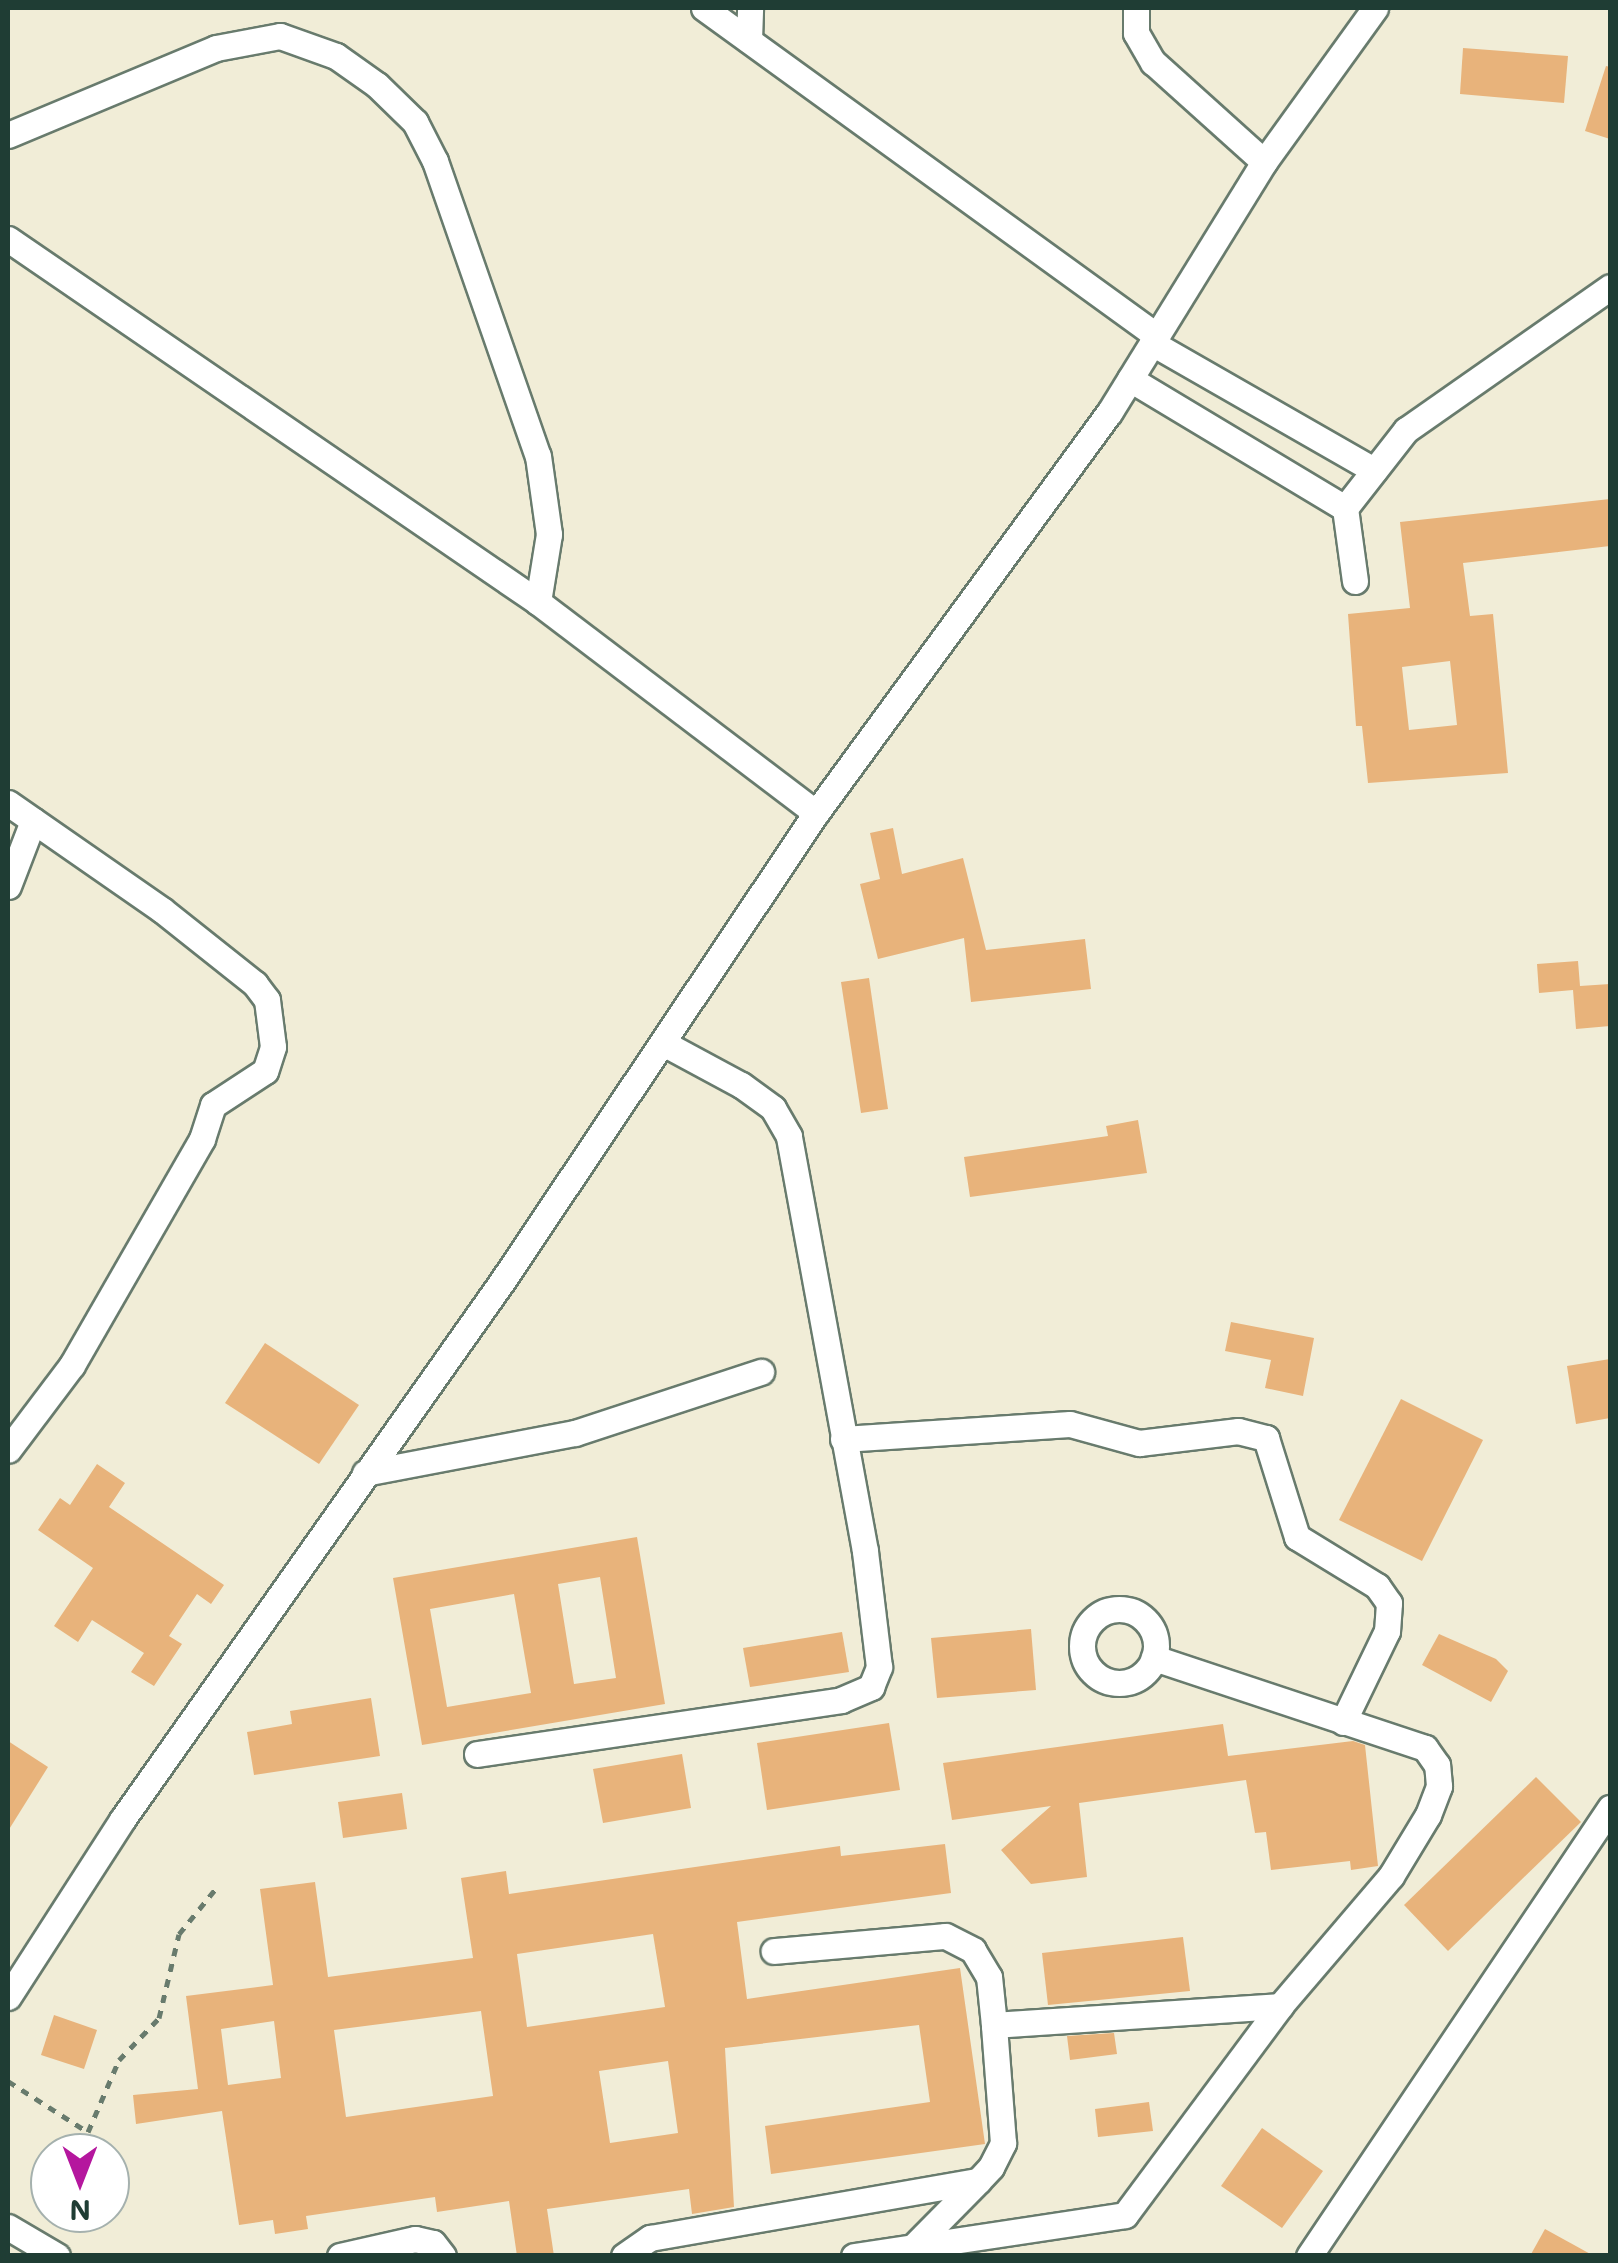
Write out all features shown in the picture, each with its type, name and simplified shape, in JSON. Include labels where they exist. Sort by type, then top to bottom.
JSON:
[{"type":"street","points":[[704,8],[1154,340],[1374,470]]},
{"type":"street","points":[[749,40],[750,8]]},
{"type":"street","points":[[1136,8],[1136,32],[1153,62],[1264,162]]},
{"type":"street","points":[[8,1997],[122,1820],[663,1043],[816,813],[1130,379],[1264,162],[1375,8]]},
{"type":"street","points":[[8,135],[216,48],[280,36],[336,56],[377,85],[415,122],[435,161],[538,456],[549,534],[538,602]]},
{"type":"street","points":[[8,239],[538,602],[816,813]]},
{"type":"street","points":[[1354,582],[1344,508],[1406,430],[1610,287]]},
{"type":"street","points":[[1130,379],[1344,508]]},
{"type":"street","points":[[8,802],[255,984],[267,1000],[272,1047],[265,1070],[213,1105],[202,1139],[72,1365],[8,1450]]},
{"type":"street","points":[[8,886],[34,820]]},
{"type":"street","points":[[477,1754],[841,1700],[871,1687],[879,1667],[878,1637],[789,1136],[757,1096],[663,1043]]},
{"type":"street","points":[[365,1474],[575,1433],[761,1372]]},
{"type":"street","points":[[843,1440],[1070,1424],[1139,1444],[1238,1431],[1266,1438],[1297,1537],[1377,1586],[1389,1603],[1386,1632],[1343,1722]]},
{"type":"street","points":[[854,2256],[1125,2215],[1280,2006],[1391,1876],[1438,1786],[1437,1765],[1426,1748],[1154,1658]]},
{"type":"street","points":[[1309,2256],[1610,1808]]},
{"type":"street","points":[[774,1952],[944,1936],[974,1950],[989,1977],[1003,2143],[978,2181],[910,2250]]},
{"type":"street","points":[[994,2025],[1280,2006]]},
{"type":"street","points":[[624,2256],[650,2238],[978,2181]]},
{"type":"street","points":[[8,2227],[57,2256]]},
{"type":"street","points":[[340,2256],[415,2238],[434,2243],[443,2256]]},
{"type":"path","points":[[8,2081],[88,2132],[119,2060],[158,2018],[180,1934],[217,1887]]},
{"type":"building","points":[[1463,48],[1568,56],[1564,103],[1460,94]]},
{"type":"building","points":[[1606,66],[1610,67],[1610,139],[1585,131]]},
{"type":"building","points":[[1610,499],[1610,546],[1463,563],[1470,616],[1493,614],[1508,773],[1368,783],[1362,726],[1356,726],[1348,614],[1410,608],[1400,522]],"holes":[[[1450,661],[1457,725],[1409,730],[1402,667]]]},
{"type":"building","points":[[893,828],[902,874],[963,858],[986,950],[1085,939],[1091,989],[971,1002],[964,938],[878,959],[860,884],[880,879],[870,833]]},
{"type":"building","points":[[1578,961],[1580,986],[1610,984],[1610,1026],[1576,1029],[1573,990],[1539,993],[1537,964]]},
{"type":"building","points":[[869,978],[888,1109],[861,1113],[841,982]]},
{"type":"building","points":[[1138,1120],[1147,1173],[970,1197],[964,1157],[1108,1136],[1106,1126]]},
{"type":"building","points":[[1231,1322],[1314,1338],[1303,1396],[1265,1388],[1271,1360],[1225,1351]]},
{"type":"building","points":[[265,1343],[359,1405],[319,1464],[225,1403]]},
{"type":"building","points":[[1610,1359],[1610,1418],[1576,1424],[1567,1366]]},
{"type":"building","points":[[1401,1399],[1483,1440],[1422,1561],[1339,1520]]},
{"type":"building","points":[[97,1464],[125,1483],[109,1507],[224,1585],[211,1604],[197,1594],[169,1636],[182,1644],[154,1686],[131,1672],[144,1653],[92,1620],[78,1642],[54,1626],[93,1568],[38,1530],[60,1498],[70,1505]]},
{"type":"building","points":[[637,1537],[665,1704],[422,1745],[393,1578]],"holes":[[[600,1577],[616,1678],[574,1684],[558,1584]],[[514,1594],[531,1693],[447,1707],[430,1609]]]},
{"type":"building","points":[[1031,1629],[1036,1690],[937,1698],[931,1638]]},
{"type":"building","points":[[842,1632],[849,1672],[750,1687],[743,1648]]},
{"type":"building","points":[[1439,1634],[1496,1659],[1508,1671],[1491,1702],[1422,1665]]},
{"type":"building","points":[[371,1698],[380,1756],[254,1775],[247,1732],[292,1724],[290,1711]]},
{"type":"building","points":[[889,1723],[900,1790],[767,1810],[757,1743]]},
{"type":"building","points":[[1223,1724],[1228,1756],[1353,1741],[1365,1745],[1378,1866],[1351,1870],[1350,1861],[1271,1870],[1266,1832],[1255,1833],[1246,1780],[1079,1803],[1087,1877],[1031,1884],[1001,1850],[1051,1806],[952,1820],[943,1763]]},
{"type":"building","points":[[8,1741],[48,1767],[8,1831]]},
{"type":"building","points":[[682,1754],[691,1808],[603,1823],[593,1769]]},
{"type":"building","points":[[1536,1777],[1581,1822],[1448,1951],[1404,1905]]},
{"type":"building","points":[[402,1793],[407,1829],[343,1838],[338,1802]]},
{"type":"building","points":[[945,1844],[951,1893],[737,1922],[747,1999],[960,1968],[985,2144],[771,2174],[765,2126],[930,2102],[919,2025],[725,2048],[734,2207],[692,2214],[689,2189],[547,2209],[554,2256],[517,2256],[509,2201],[437,2212],[435,2197],[306,2216],[308,2229],[275,2234],[273,2220],[239,2225],[222,2111],[136,2124],[133,2095],[198,2089],[186,1996],[273,1985],[260,1889],[315,1882],[328,1977],[473,1958],[461,1878],[506,1871],[509,1894],[840,1846],[841,1856]],"holes":[[[653,1934],[665,2007],[527,2027],[517,1954]],[[481,2011],[493,2096],[346,2117],[334,2030]],[[274,2021],[281,2078],[228,2085],[221,2029]],[[668,2061],[678,2133],[610,2143],[599,2071]]]},
{"type":"building","points":[[1183,1937],[1190,1991],[1048,2005],[1042,1953]]},
{"type":"building","points":[[54,2015],[97,2030],[84,2069],[41,2055]]},
{"type":"building","points":[[1114,2033],[1117,2054],[1070,2060],[1067,2036]]},
{"type":"building","points":[[1149,2102],[1153,2131],[1098,2137],[1095,2109]]},
{"type":"building","points":[[1262,2128],[1323,2171],[1282,2228],[1221,2186]]},
{"type":"building","points":[[1545,2229],[1594,2256],[1530,2256]]}]
